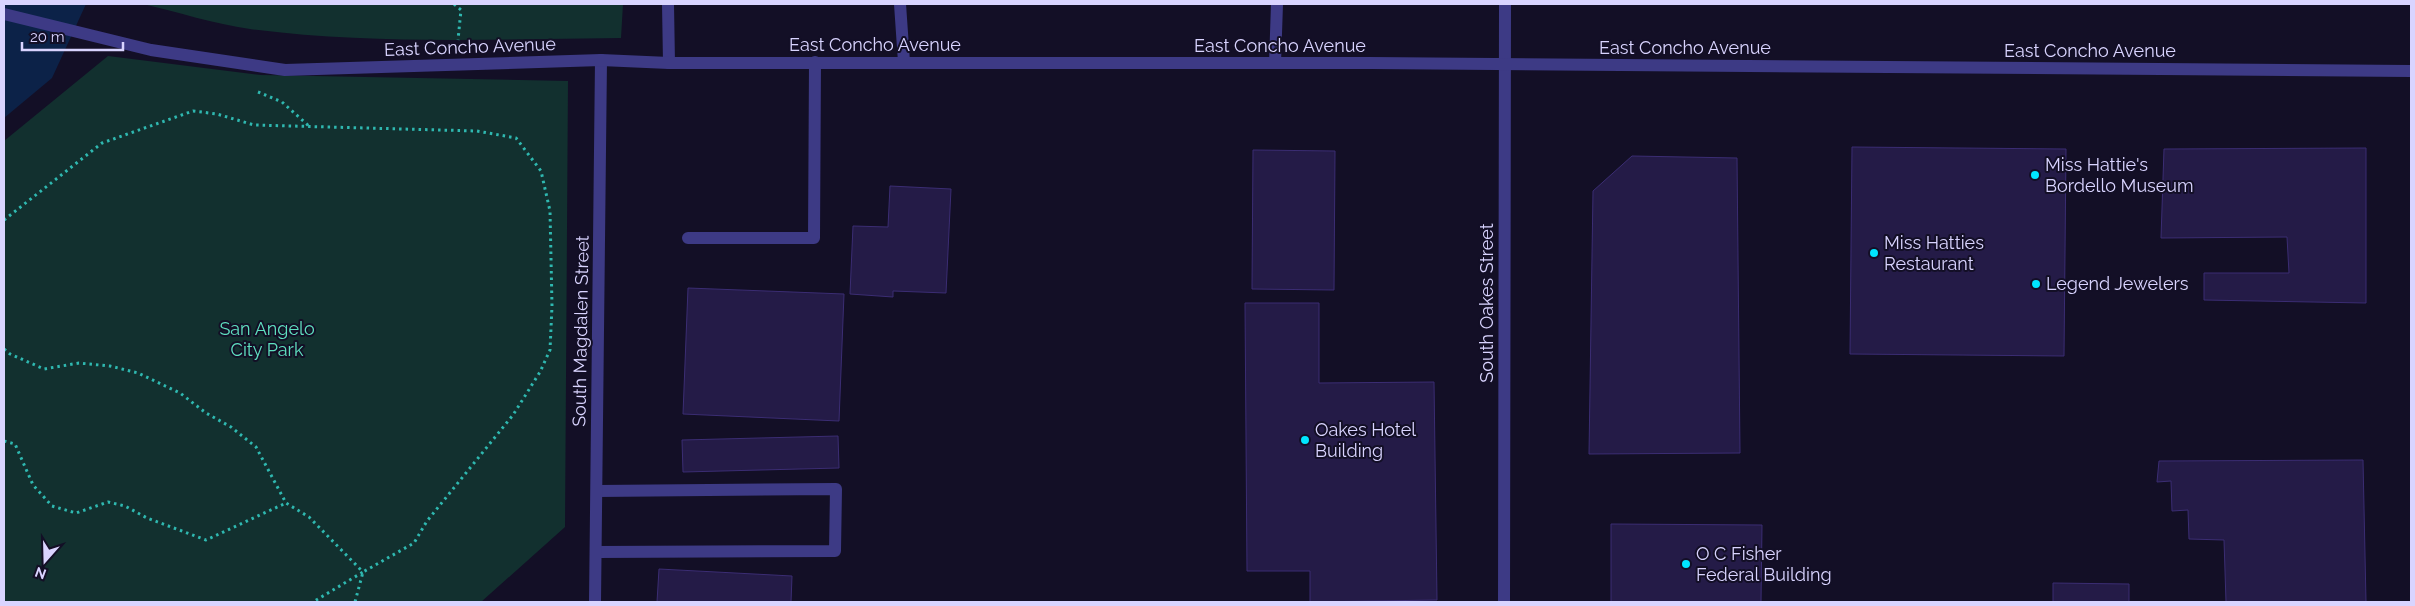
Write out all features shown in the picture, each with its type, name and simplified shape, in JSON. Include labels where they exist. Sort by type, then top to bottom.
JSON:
[{"type":"street","points":[[668,4],[669,63]]},
{"type":"street","points":[[900,4],[904,62]]},
{"type":"street","points":[[1275,63],[1276,4]]},
{"type":"street","name":"South Oakes Street","points":[[1504,602],[1505,4]]},
{"type":"street","name":"East Concho Avenue","points":[[4,14],[151,50],[285,70],[600,60],[669,63],[1505,64],[2411,71]]},
{"type":"street","name":"South Magdalen Street","points":[[596,602],[600,60]]},
{"type":"street","points":[[688,238],[814,238],[815,62]]},
{"type":"street","points":[[596,552],[835,551],[836,489],[597,491]]},
{"type":"path","points":[[454,4],[460,10],[455,66]]},
{"type":"path","points":[[4,220],[102,143],[193,111],[216,114],[254,125],[477,130],[516,138],[541,171],[550,211],[552,306],[550,350],[540,372],[513,415],[427,521],[414,543],[313,602]]},
{"type":"path","points":[[4,349],[10,354],[44,369],[79,363],[138,373],[180,394],[206,413],[231,426],[256,447],[286,503],[309,517],[363,572]]},
{"type":"path","points":[[4,441],[15,444],[33,485],[52,506],[76,513],[108,502],[126,506],[147,518],[206,540],[286,503]]},
{"type":"path","points":[[355,602],[363,572]]},
{"type":"green space","points":[[143,4],[623,4],[621,38],[436,40],[343,37],[250,29]]},
{"type":"green space","name":"San Angelo City Park","points":[[108,56],[261,75],[568,81],[565,527],[481,602],[4,602],[4,141]]},
{"type":"water","points":[[4,4],[86,4],[52,78],[4,118]]},
{"type":"building","points":[[1852,147],[2066,149],[2064,356],[1850,354]]},
{"type":"building","points":[[2366,148],[2366,303],[2204,300],[2204,273],[2289,273],[2287,237],[2161,238],[2164,149]]},
{"type":"building","points":[[1253,150],[1335,151],[1334,290],[1252,289]]},
{"type":"building","points":[[1632,156],[1737,158],[1740,453],[1589,454],[1593,191]]},
{"type":"building","points":[[890,186],[951,189],[946,293],[893,291],[893,297],[850,294],[853,226],[888,227]]},
{"type":"building","points":[[688,288],[844,294],[839,421],[683,414]]},
{"type":"building","points":[[1245,303],[1319,303],[1319,383],[1434,382],[1437,600],[1310,602],[1310,571],[1247,571]]},
{"type":"building","points":[[838,436],[839,468],[683,472],[682,440]]},
{"type":"building","points":[[2363,460],[2366,602],[2226,602],[2224,540],[2189,539],[2188,510],[2172,511],[2171,481],[2157,482],[2159,461]]},
{"type":"building","name":"O C Fisher Federal Building","points":[[1611,524],[1762,525],[1761,602],[1611,602]]},
{"type":"building","points":[[659,569],[792,576],[791,602],[657,602]]},
{"type":"building","points":[[2053,583],[2129,584],[2129,602],[2053,602]]},
{"type":"place","name":"Miss Hattie's Bordello Museum","points":[[2035,175]]},
{"type":"place","name":"Miss Hatties Restaurant","points":[[1874,253]]},
{"type":"place","name":"Legend Jewelers","points":[[2036,284]]},
{"type":"place","name":"Oakes Hotel Building","points":[[1305,440]]},
{"type":"place","name":"O C Fisher Federal Building","points":[[1686,564]]}]
